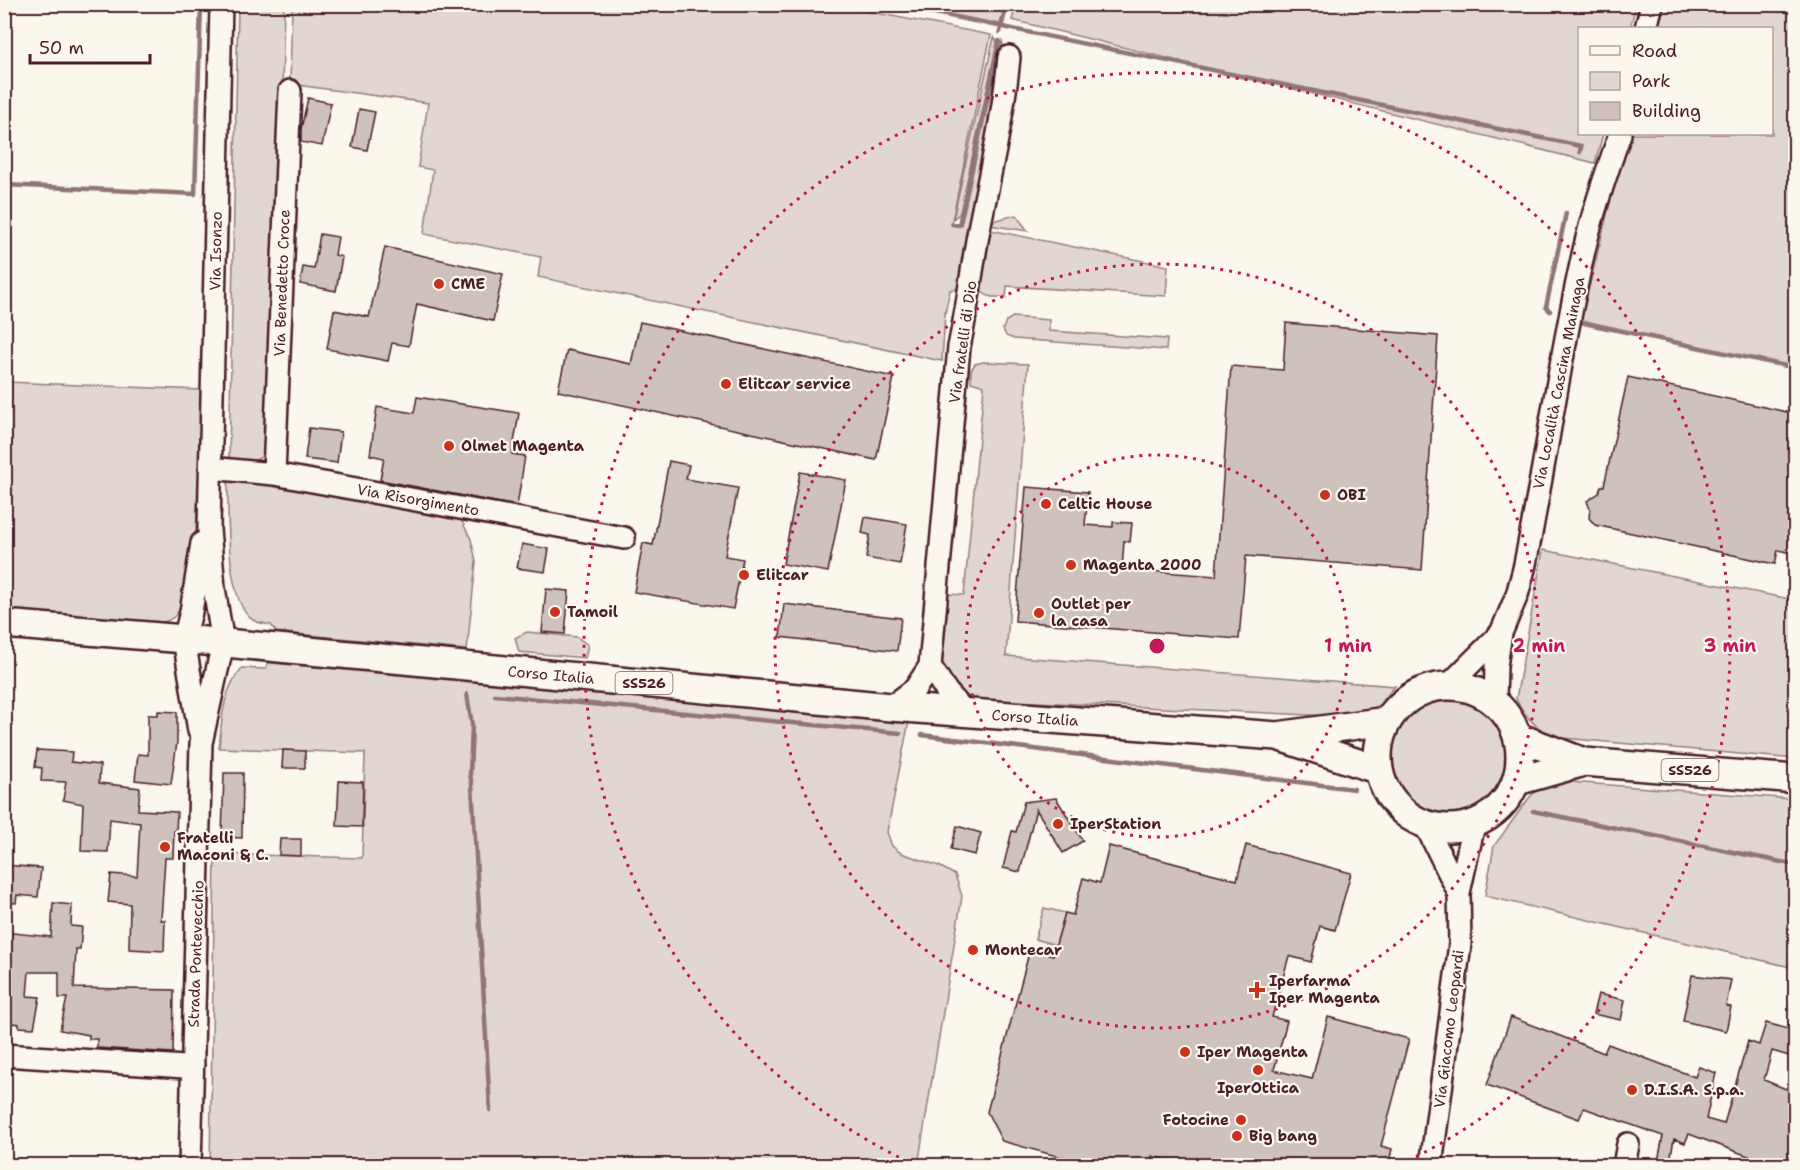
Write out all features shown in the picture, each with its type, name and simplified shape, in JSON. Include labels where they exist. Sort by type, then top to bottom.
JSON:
[{"type":"main road","name":"Corso Italia","points":[[4,624],[184,639],[891,707],[1277,736],[1387,721]]},
{"type":"main road","points":[[1449,685],[1474,689],[1495,702],[1511,721],[1518,737],[1521,756],[1517,781],[1504,803],[1485,819],[1450,829],[1425,824],[1409,816],[1388,793],[1379,770],[1379,745],[1387,721],[1403,702],[1413,695],[1437,686],[1449,685]]},
{"type":"main road","name":"Corso Italia","points":[[1277,736],[1379,770]]},
{"type":"main road","name":"SS526","points":[[1518,737],[1584,762],[1796,779]]},
{"type":"main road","name":"SS526","points":[[1517,781],[1584,762]]},
{"type":"street","name":"Via Isonzo","points":[[221,4],[209,530],[214,588],[223,643]]},
{"type":"street","points":[[1646,27],[1652,4]]},
{"type":"street","name":"Via fratelli di Dio","points":[[891,707],[915,689],[930,666],[959,347],[999,130],[1009,57]]},
{"type":"street","name":"Via Benedetto Croce","points":[[274,474],[290,92]]},
{"type":"street","name":"Via Località Cascina Mainaga","points":[[1495,702],[1496,666],[1501,633],[1517,595],[1524,569],[1585,245],[1620,135]]},
{"type":"street","name":"Via Risorgimento","points":[[210,468],[274,474],[624,538]]},
{"type":"street","name":"Via Isonzo","points":[[184,639],[191,612],[210,497]]},
{"type":"street","name":"Via Località Cascina Mainaga","points":[[1449,685],[1501,633]]},
{"type":"street","name":"Strada Pontevecchio","points":[[184,639],[201,743],[190,1166]]},
{"type":"street","name":"Strada Pontevecchio","points":[[201,743],[223,643]]},
{"type":"street","points":[[930,666],[947,692],[965,712]]},
{"type":"street","name":"Via Giacomo Leopardi","points":[[1425,824],[1459,893]]},
{"type":"street","name":"Via Giacomo Leopardi","points":[[1431,1166],[1460,944],[1459,893],[1474,824]]},
{"type":"street","points":[[4,1055],[185,1067],[193,1064]]},
{"type":"street","points":[[1624,1166],[1628,1144]]},
{"type":"green space","points":[[829,4],[991,35],[951,225],[961,226],[1002,41],[1006,54],[962,288],[950,290],[945,313],[942,361],[538,277],[541,257],[424,234],[433,170],[418,167],[428,103],[297,85],[290,82],[292,5]]},
{"type":"green space","points":[[1016,4],[1636,5],[1630,27],[1578,27],[1578,135],[1603,135],[1595,163],[1012,20]]},
{"type":"green space","points":[[238,5],[284,5],[280,178],[265,453],[257,459],[244,462],[229,461]]},
{"type":"green space","points":[[903,5],[949,5],[977,9],[988,5],[1005,5],[1000,24]]},
{"type":"green space","points":[[1660,5],[1795,5],[1795,368],[1581,320],[1627,135],[1773,135],[1773,27],[1654,27]]},
{"type":"green space","points":[[994,37],[998,44],[960,213],[953,219]]},
{"type":"green space","points":[[1016,215],[1028,231],[989,225],[988,222]]},
{"type":"green space","points":[[986,229],[1168,266],[1166,296],[1007,286],[1006,297],[988,296],[980,288]]},
{"type":"green space","points":[[1013,317],[1049,320],[1049,331],[1167,339],[1166,350],[1014,339],[1006,336],[1003,329],[1006,321]]},
{"type":"green space","points":[[983,362],[1028,364],[1006,656],[1395,686],[1378,706],[1351,717],[971,699],[956,691],[947,681],[943,670],[943,631],[948,594],[964,595],[984,386],[971,382],[971,370],[975,364]]},
{"type":"green space","points":[[6,382],[201,390],[198,507],[191,572],[184,597],[176,615],[171,619],[155,623],[5,612]]},
{"type":"green space","points":[[228,476],[458,514],[471,539],[476,561],[467,650],[276,632],[271,625],[253,620],[244,610],[237,595],[233,575],[230,553]]},
{"type":"green space","points":[[1543,550],[1795,600],[1795,759],[1552,737],[1535,725],[1516,699]]},
{"type":"green space","points":[[527,632],[577,637],[588,645],[585,658],[519,652],[515,638]]},
{"type":"green space","points":[[268,660],[909,721],[887,832],[892,846],[901,853],[939,866],[955,875],[962,896],[918,1165],[210,1166],[215,854],[362,858],[365,753],[219,748],[224,706],[235,677],[242,668],[266,669]]},
{"type":"green space","points":[[1449,699],[1471,703],[1490,715],[1502,734],[1506,756],[1502,778],[1490,797],[1471,809],[1449,813],[1427,809],[1408,797],[1396,778],[1392,756],[1396,734],[1408,715],[1427,703]]},
{"type":"green space","points":[[1556,781],[1795,799],[1795,968],[1485,896],[1494,846],[1529,798],[1540,787]]},
{"type":"green space","points":[[1044,908],[1065,913],[1056,945],[1035,939]]},
{"type":"building","points":[[308,98],[331,103],[322,146],[301,142],[301,129]]},
{"type":"building","points":[[359,109],[375,112],[367,150],[352,147]]},
{"type":"building","points":[[320,234],[338,237],[335,255],[342,257],[336,291],[300,284],[303,267],[314,269]]},
{"type":"building","name":"CME","points":[[385,247],[503,274],[493,321],[417,304],[409,346],[392,343],[388,361],[327,349],[334,310],[369,317]]},
{"type":"building","name":"Elitcar service","points":[[640,322],[894,377],[876,460],[558,391],[567,350],[631,364]]},
{"type":"building","name":"OBI","points":[[1286,323],[1438,336],[1422,570],[1246,556],[1239,639],[1015,621],[1026,487],[1088,492],[1085,525],[1113,527],[1113,522],[1132,523],[1130,542],[1124,541],[1122,569],[1216,576],[1231,366],[1283,370]]},
{"type":"building","points":[[1628,377],[1796,414],[1796,554],[1778,550],[1775,564],[1595,525],[1589,518],[1590,509],[1587,501],[1599,493],[1601,486],[1604,486]]},
{"type":"building","name":"Olmet Magenta","points":[[417,397],[519,413],[512,454],[525,456],[517,506],[380,480],[384,458],[370,455],[377,407],[414,413]]},
{"type":"building","points":[[309,428],[341,432],[337,463],[305,459]]},
{"type":"building","points":[[669,461],[689,465],[686,479],[738,488],[725,556],[743,559],[733,609],[634,592],[643,543],[653,545]]},
{"type":"building","points":[[800,472],[846,480],[828,572],[783,564]]},
{"type":"building","points":[[865,517],[907,524],[900,564],[866,558],[870,535],[862,533]]},
{"type":"building","points":[[522,544],[549,549],[545,572],[517,568]]},
{"type":"building","points":[[546,589],[569,591],[565,634],[542,632]]},
{"type":"building","points":[[784,604],[901,618],[897,651],[780,637]]},
{"type":"building","points":[[158,711],[177,712],[177,742],[171,784],[135,780],[138,754],[148,755],[148,715],[158,715]]},
{"type":"building","points":[[37,750],[72,752],[71,762],[100,765],[99,783],[140,788],[138,810],[177,812],[173,858],[165,858],[161,920],[165,920],[164,951],[129,949],[130,904],[108,902],[111,874],[137,876],[140,823],[110,819],[108,852],[81,851],[83,804],[63,800],[66,782],[41,781],[42,768],[35,767]]},
{"type":"building","points":[[283,750],[305,751],[305,768],[282,768]]},
{"type":"building","points":[[224,773],[243,773],[242,838],[222,837]]},
{"type":"building","points":[[339,781],[363,782],[362,827],[337,826]]},
{"type":"building","points":[[1056,798],[1083,841],[1063,853],[1036,809],[1020,872],[1003,868],[1012,831],[1016,832],[1024,802]]},
{"type":"building","points":[[957,826],[981,833],[975,855],[951,849]]},
{"type":"building","points":[[280,839],[301,839],[301,856],[279,855]]},
{"type":"building","points":[[1246,845],[1351,873],[1335,930],[1320,926],[1311,962],[1289,956],[1272,1017],[1287,1021],[1274,1070],[1312,1079],[1328,1017],[1409,1039],[1381,1146],[1392,1149],[1388,1166],[1186,1166],[1152,1156],[1150,1166],[1093,1166],[1002,1141],[987,1112],[1030,949],[1053,955],[1065,913],[1073,915],[1083,878],[1100,883],[1109,846],[1237,880]]},
{"type":"building","points":[[4,865],[41,868],[38,897],[17,895],[16,903],[4,902]]},
{"type":"building","points":[[53,903],[72,905],[71,926],[82,927],[80,949],[76,949],[74,988],[174,990],[173,1053],[97,1048],[97,1039],[89,1039],[89,1035],[60,1030],[67,998],[59,998],[59,972],[29,972],[27,996],[40,997],[34,1028],[19,1027],[19,1024],[4,1022],[4,932],[51,937]]},
{"type":"building","points":[[1692,975],[1731,980],[1726,1006],[1731,1007],[1726,1031],[1683,1021]]},
{"type":"building","points":[[1598,994],[1625,1000],[1621,1020],[1593,1014]]},
{"type":"building","name":"D.I.S.A. S.p.a.","points":[[1511,1017],[1604,1053],[1608,1044],[1695,1077],[1699,1067],[1716,1073],[1706,1119],[1724,1124],[1748,1041],[1759,1045],[1766,1023],[1796,1031],[1796,1058],[1772,1051],[1764,1080],[1786,1089],[1796,1066],[1796,1166],[1775,1166],[1689,1134],[1685,1143],[1674,1139],[1669,1166],[1657,1166],[1663,1136],[1584,1108],[1579,1119],[1487,1085]]},
{"type":"waterway","points":[[4,185],[195,194],[201,4]]},
{"type":"waterway","points":[[891,4],[1581,146],[1580,152]]},
{"type":"waterway","points":[[1000,32],[1007,4]]},
{"type":"waterway","points":[[953,224],[959,225],[999,41]]},
{"type":"waterway","points":[[1550,311],[1546,307],[1566,213]]},
{"type":"waterway","points":[[1584,323],[1796,368]]},
{"type":"waterway","points":[[467,694],[472,725],[470,775],[490,1110]]},
{"type":"waterway","points":[[495,695],[900,733]]},
{"type":"waterway","points":[[922,735],[1354,789]]},
{"type":"waterway","points":[[1533,811],[1796,865]]},
{"type":"place","name":"CME","points":[[439,284]]},
{"type":"place","name":"Elitcar service","points":[[726,384]]},
{"type":"place","name":"Olmet Magenta","points":[[449,446]]},
{"type":"place","name":"OBI","points":[[1325,495]]},
{"type":"place","name":"Celtic House","points":[[1046,504]]},
{"type":"place","name":"Magenta 2000","points":[[1071,565]]},
{"type":"place","name":"Elitcar","points":[[744,575]]},
{"type":"place","name":"Tamoil","points":[[555,612]]},
{"type":"place","name":"Outlet per la casa","points":[[1039,613]]},
{"type":"place","name":"IperStation","points":[[1058,824]]},
{"type":"place","name":"Fratelli Maconi & C.","points":[[165,847]]},
{"type":"place","name":"Montecar","points":[[973,950]]},
{"type":"place","name":"Iperfarma Iper Magenta","points":[[1257,990]]},
{"type":"place","name":"Iper Magenta","points":[[1185,1052]]},
{"type":"place","name":"IperOttica","points":[[1258,1070]]},
{"type":"place","name":"D.I.S.A. S.p.a.","points":[[1632,1090]]},
{"type":"place","name":"Fotocine","points":[[1241,1120]]},
{"type":"place","name":"Big bang","points":[[1237,1136]]}]
